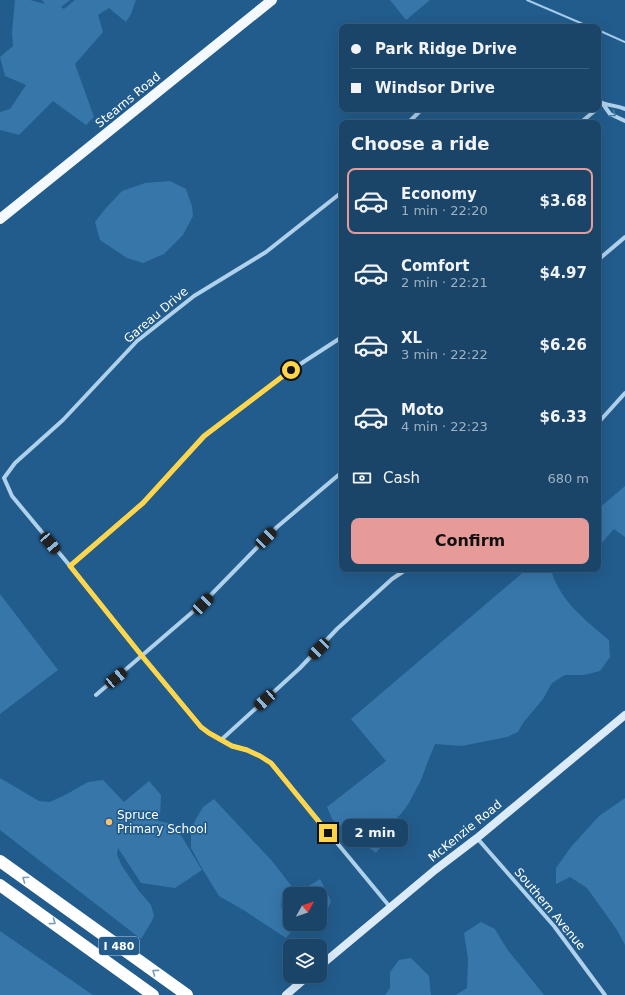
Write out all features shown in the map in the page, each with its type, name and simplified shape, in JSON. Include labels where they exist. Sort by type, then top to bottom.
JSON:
[{"type":"highway","name":"I 480","points":[[0,861],[187,995]]},
{"type":"highway","name":"I 480","points":[[0,885],[153,995]]},
{"type":"main road","name":"Stearns Road","points":[[0,219],[272,0]]},
{"type":"street","points":[[603,104],[618,106],[625,109]]},
{"type":"street","points":[[603,104],[610,114],[625,121]]},
{"type":"street","points":[[411,120],[419,112]]},
{"type":"street","points":[[583,120],[592,112]]},
{"type":"street","name":"Gareau Drive","points":[[70,566],[12,496],[4,478],[15,463],[63,420],[137,341],[194,296],[266,252],[339,194]]},
{"type":"street","points":[[601,257],[625,237]]},
{"type":"street","points":[[339,339],[291,370],[204,436],[143,503],[70,566],[201,727],[232,746],[247,750],[271,763],[390,908]]},
{"type":"street","points":[[601,419],[625,393]]},
{"type":"street","points":[[96,695],[203,604],[276,527],[339,474]]},
{"type":"street","points":[[221,740],[300,668],[343,624],[392,579],[402,572]]},
{"type":"street","name":"McKenzie Road","points":[[327,960],[625,714]]},
{"type":"street","name":"Southern Avenue","points":[[476,838],[554,926],[604,995]]},
{"type":"street","points":[[286,995],[300,983]]},
{"type":"shaded area","points":[[15,0],[30,0],[45,4],[42,0],[70,0],[61,7],[64,9],[75,0],[136,0],[131,14],[126,22],[109,8],[98,15],[103,32],[75,64],[94,117],[86,125],[53,101],[19,135],[0,130],[0,112],[10,109],[26,85],[5,76],[0,57],[13,46],[12,33]]},
{"type":"shaded area","points":[[390,0],[430,0],[406,20]]},
{"type":"shaded area","points":[[170,181],[186,189],[192,206],[193,216],[183,235],[164,254],[143,263],[127,258],[100,240],[95,222],[122,191],[145,183]]},
{"type":"shaded area","points":[[625,486],[625,537],[614,529],[601,544],[601,506]]},
{"type":"shaded area","points":[[523,572],[552,572],[566,600],[582,617],[609,640],[610,657],[600,671],[584,675],[565,675],[552,683],[543,699],[523,723],[518,732],[507,737],[462,746],[435,744],[421,780],[409,803],[401,814],[384,830],[384,843],[376,853],[332,819],[327,807],[386,761],[351,719]]},
{"type":"shaded area","points":[[0,594],[58,670],[0,714]]},
{"type":"shaded area","points":[[0,778],[39,801],[50,802],[88,782],[103,780],[124,802],[149,781],[161,795],[160,816],[158,821],[174,824],[202,870],[175,888],[141,883],[118,848],[117,855],[122,866],[139,891],[151,905],[154,916],[141,939],[0,830]]},
{"type":"shaded area","points":[[625,798],[625,945],[617,930],[587,888],[570,877],[556,884],[556,868],[571,847],[599,816]]},
{"type":"shaded area","points":[[214,799],[272,861],[292,887],[283,887],[281,907],[283,911],[283,931],[291,931],[286,938],[219,896],[191,848],[191,828],[203,807]]},
{"type":"shaded area","points":[[320,879],[324,887],[307,887]]},
{"type":"shaded area","points":[[327,893],[331,901],[327,911]]},
{"type":"shaded area","points":[[481,922],[495,929],[507,949],[544,995],[456,995],[467,988],[468,959],[464,933]]},
{"type":"shaded area","points":[[0,931],[93,995],[0,995]]},
{"type":"shaded area","points":[[411,958],[429,976],[431,995],[385,995],[390,988],[390,972],[399,960]]},
{"type":"waterway","points":[[527,0],[583,24]]},
{"type":"waterway","points":[[601,31],[625,42]]},
{"type":"place","name":"Spruce Primary School","points":[[109,822]]},
{"type":"route","points":[[291,370],[204,436],[143,503],[70,566],[201,727],[232,746],[247,750],[271,763],[328,833]]}]
